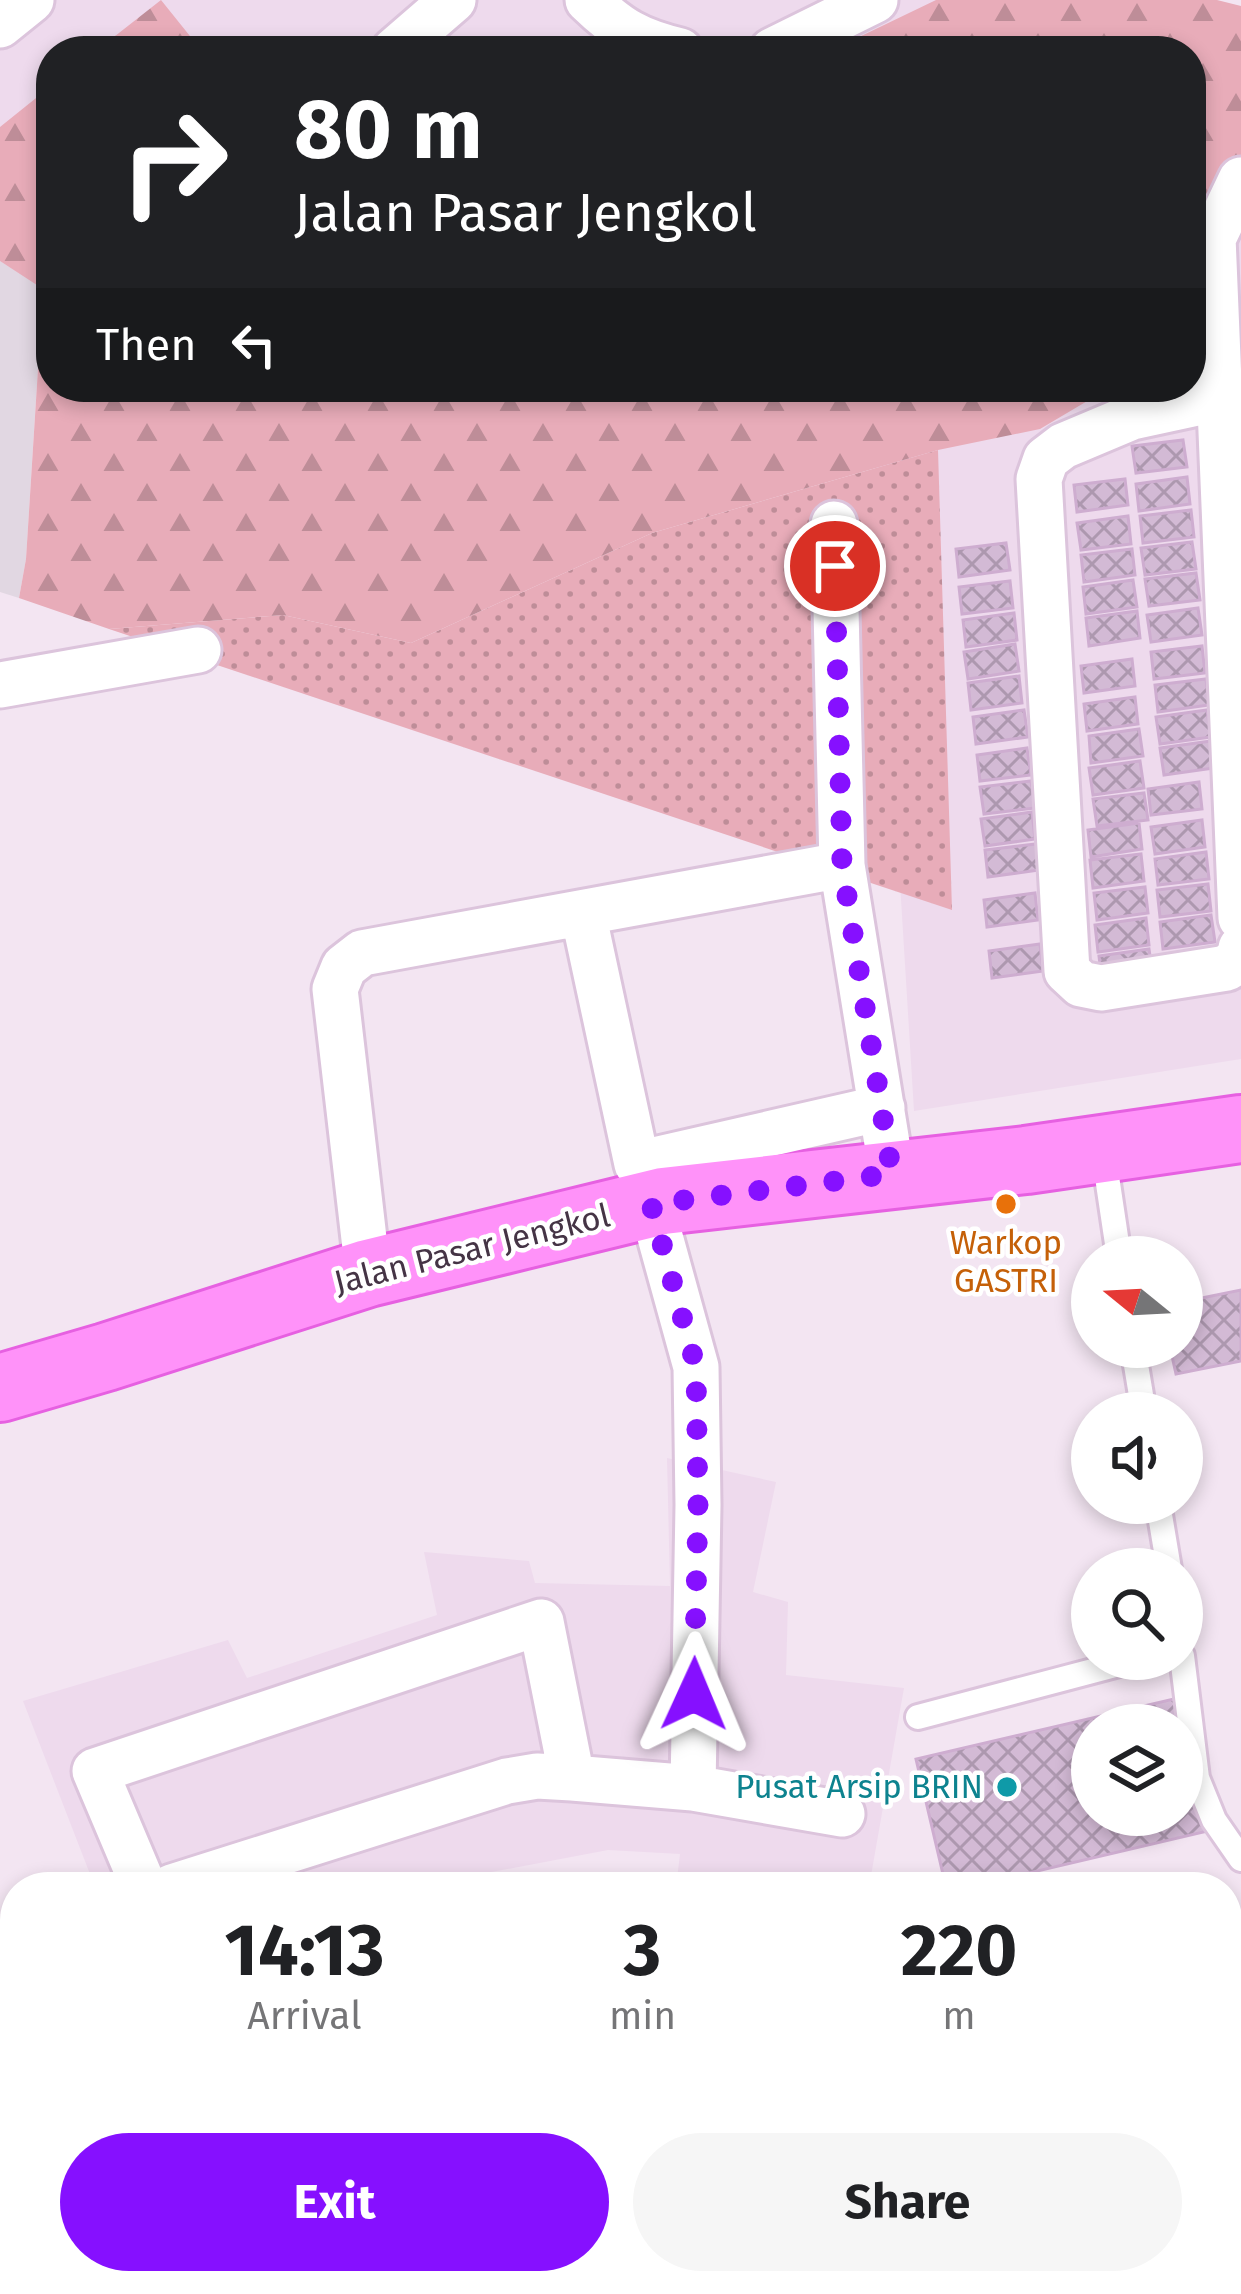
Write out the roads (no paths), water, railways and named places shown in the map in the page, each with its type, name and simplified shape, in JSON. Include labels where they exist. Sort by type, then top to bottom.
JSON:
[{"type":"main road","name":"Jalan Pasar Jengkol","points":[[0,1388],[368,1273],[651,1204],[1241,1129]]},
{"type":"street","points":[[0,26],[32,0]]},
{"type":"street","points":[[411,36],[453,0]]},
{"type":"street","points":[[588,0],[616,28],[638,36]]},
{"type":"street","points":[[805,36],[874,0]]},
{"type":"street","points":[[1206,253],[1241,180]]},
{"type":"street","points":[[1213,238],[1241,918]]},
{"type":"street","points":[[1206,399],[1220,398]]},
{"type":"street","points":[[1138,402],[1046,459],[1039,479],[1067,971],[1081,984],[1101,988],[1227,968],[1240,957],[1241,947]]},
{"type":"street","points":[[834,524],[842,865],[892,1174]]},
{"type":"street","points":[[0,685],[198,650]]},
{"type":"street","points":[[368,1273],[334,989],[344,967],[362,953],[842,865]]},
{"type":"street","points":[[583,913],[637,1164],[882,1108]]},
{"type":"street","points":[[651,1204],[696,1367],[693,1788]]},
{"type":"street","points":[[138,1872],[94,1771],[541,1622],[572,1778]]},
{"type":"street","points":[[219,1872],[507,1780],[536,1776],[693,1788],[842,1814]]},
{"type":"lane","points":[[1102,1148],[1116,1236]]},
{"type":"lane","points":[[918,1717],[1071,1677]]},
{"type":"lane","points":[[1185,1680],[1197,1778],[1214,1820],[1241,1859]]},
{"type":"place","name":"Warkop GASTRI","points":[[1006,1204]]},
{"type":"place","name":"Pusat Arsip BRIN","points":[[1007,1787]]}]
